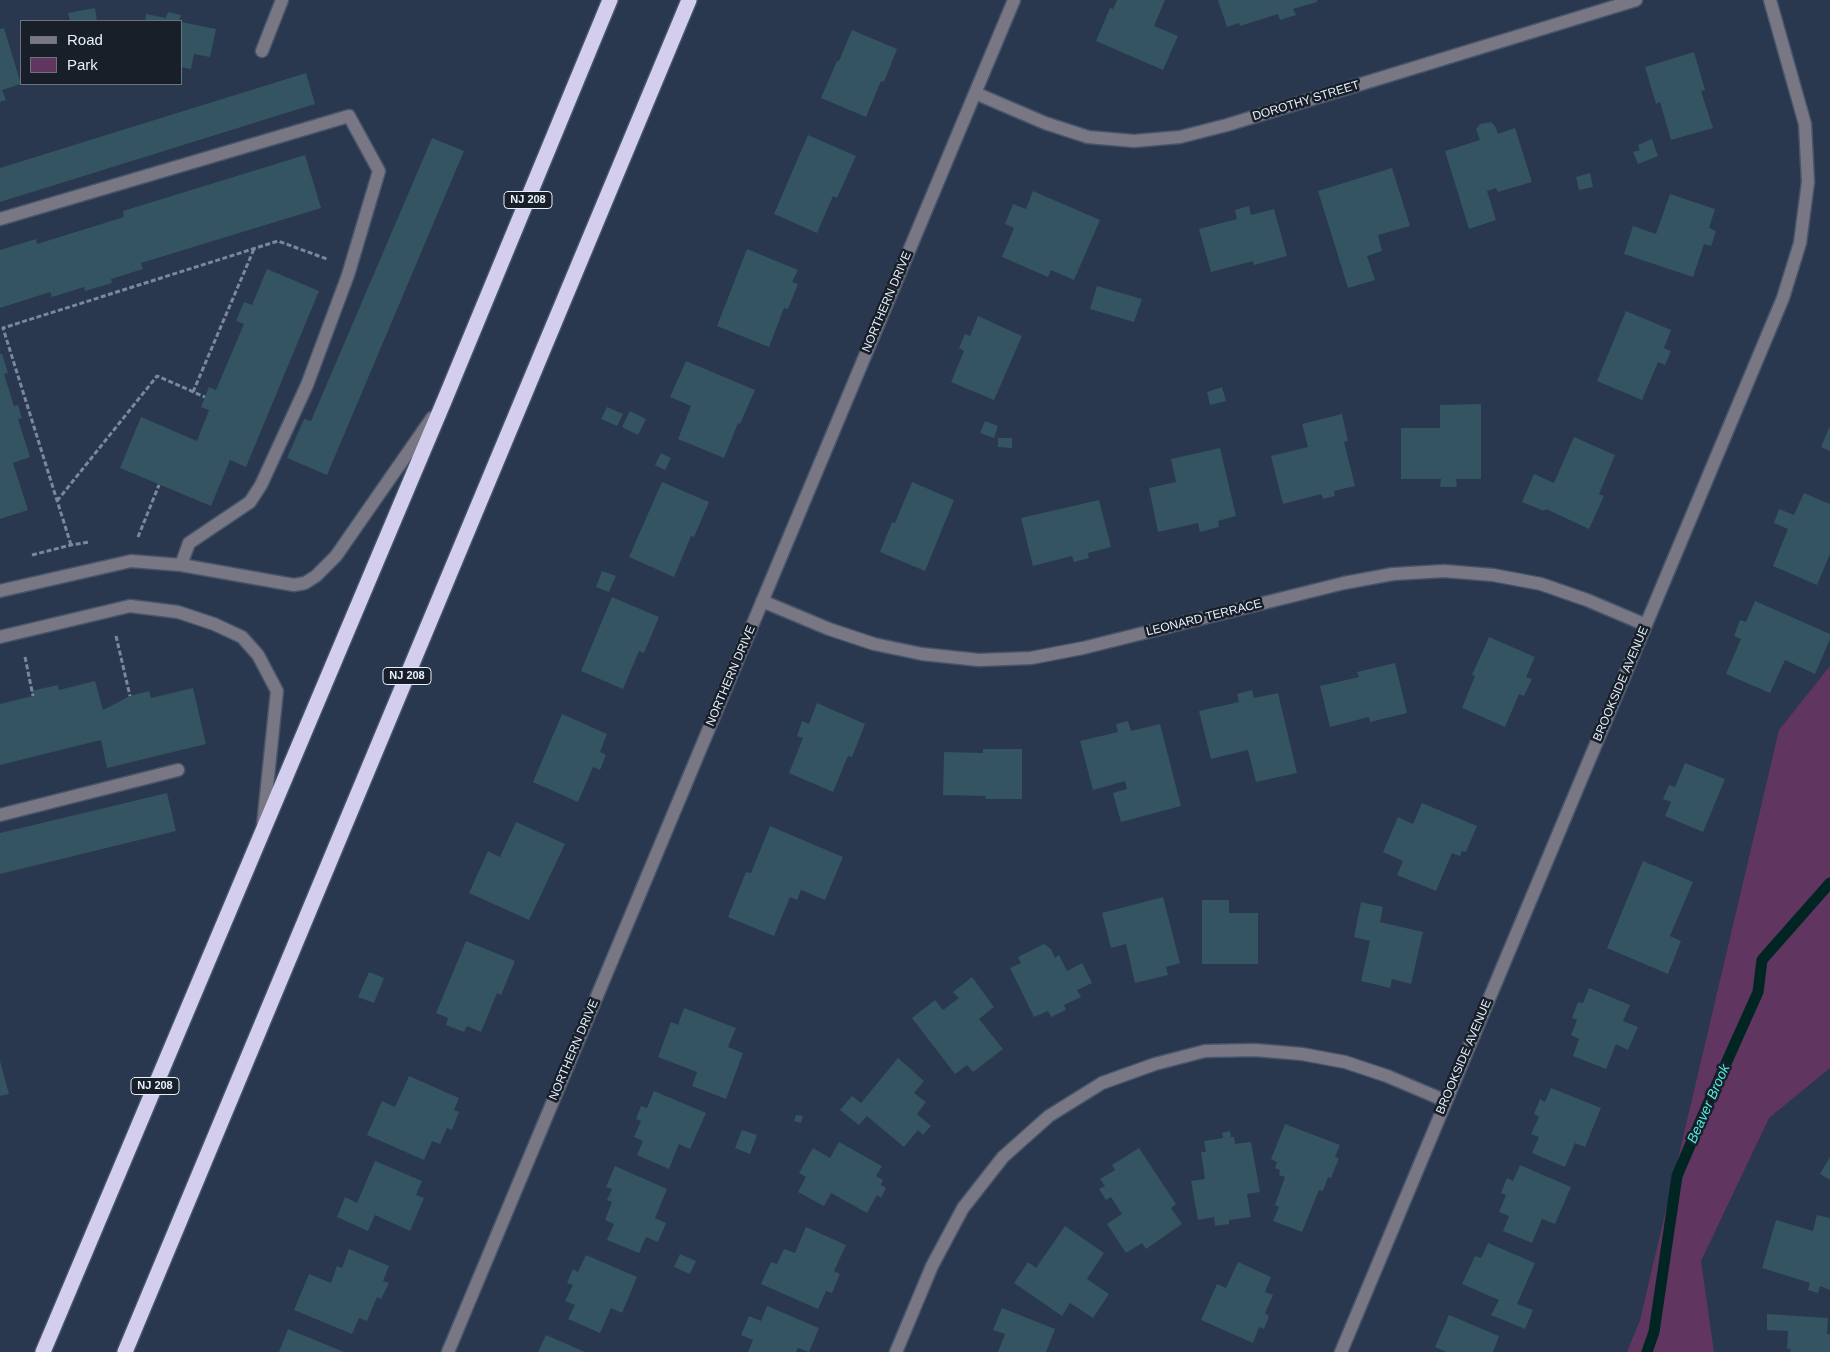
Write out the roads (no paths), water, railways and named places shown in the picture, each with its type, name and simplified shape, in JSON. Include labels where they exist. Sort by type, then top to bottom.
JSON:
[{"type":"highway","name":"NJ 208","points":[[46,1346],[445,399],[610,0]]},
{"type":"highway","name":"NJ 208","points":[[125,1352],[689,0]]},
{"type":"highway","points":[[39,1352],[46,1346]]},
{"type":"street","points":[[262,51],[282,0]]},
{"type":"street","name":"NORTHERN DRIVE","points":[[448,1352],[1014,0]]},
{"type":"street","name":"DOROTHY STREET","points":[[975,93],[1045,123],[1088,137],[1134,141],[1180,137],[1227,125],[1636,0]]},
{"type":"street","name":"BROOKSIDE AVENUE","points":[[1340,1352],[1783,298],[1800,243],[1808,182],[1805,124],[1770,0]]},
{"type":"street","points":[[0,219],[349,116],[379,171],[350,268],[307,385],[261,485],[250,502],[189,543],[181,565]]},
{"type":"street","points":[[0,591],[131,561],[181,565],[294,585],[305,583],[316,576],[336,556],[445,399]]},
{"type":"street","name":"LEONARD TERRACE","points":[[762,601],[829,629],[874,644],[922,654],[979,660],[1031,658],[1083,648],[1344,583],[1393,574],[1444,571],[1493,575],[1541,584],[1587,600],[1646,625]]},
{"type":"street","points":[[0,636],[130,606],[178,612],[214,624],[242,637],[258,654],[277,691],[262,833]]},
{"type":"street","points":[[0,815],[178,770]]},
{"type":"street","points":[[896,1352],[932,1266],[963,1208],[1003,1157],[1049,1116],[1102,1083],[1155,1064],[1205,1051],[1255,1050],[1302,1054],[1345,1062],[1387,1076],[1446,1101]]},
{"type":"waterway","name":"Beaver Brook","points":[[1647,1352],[1654,1332],[1677,1176],[1758,992],[1762,960],[1830,883]]}]
